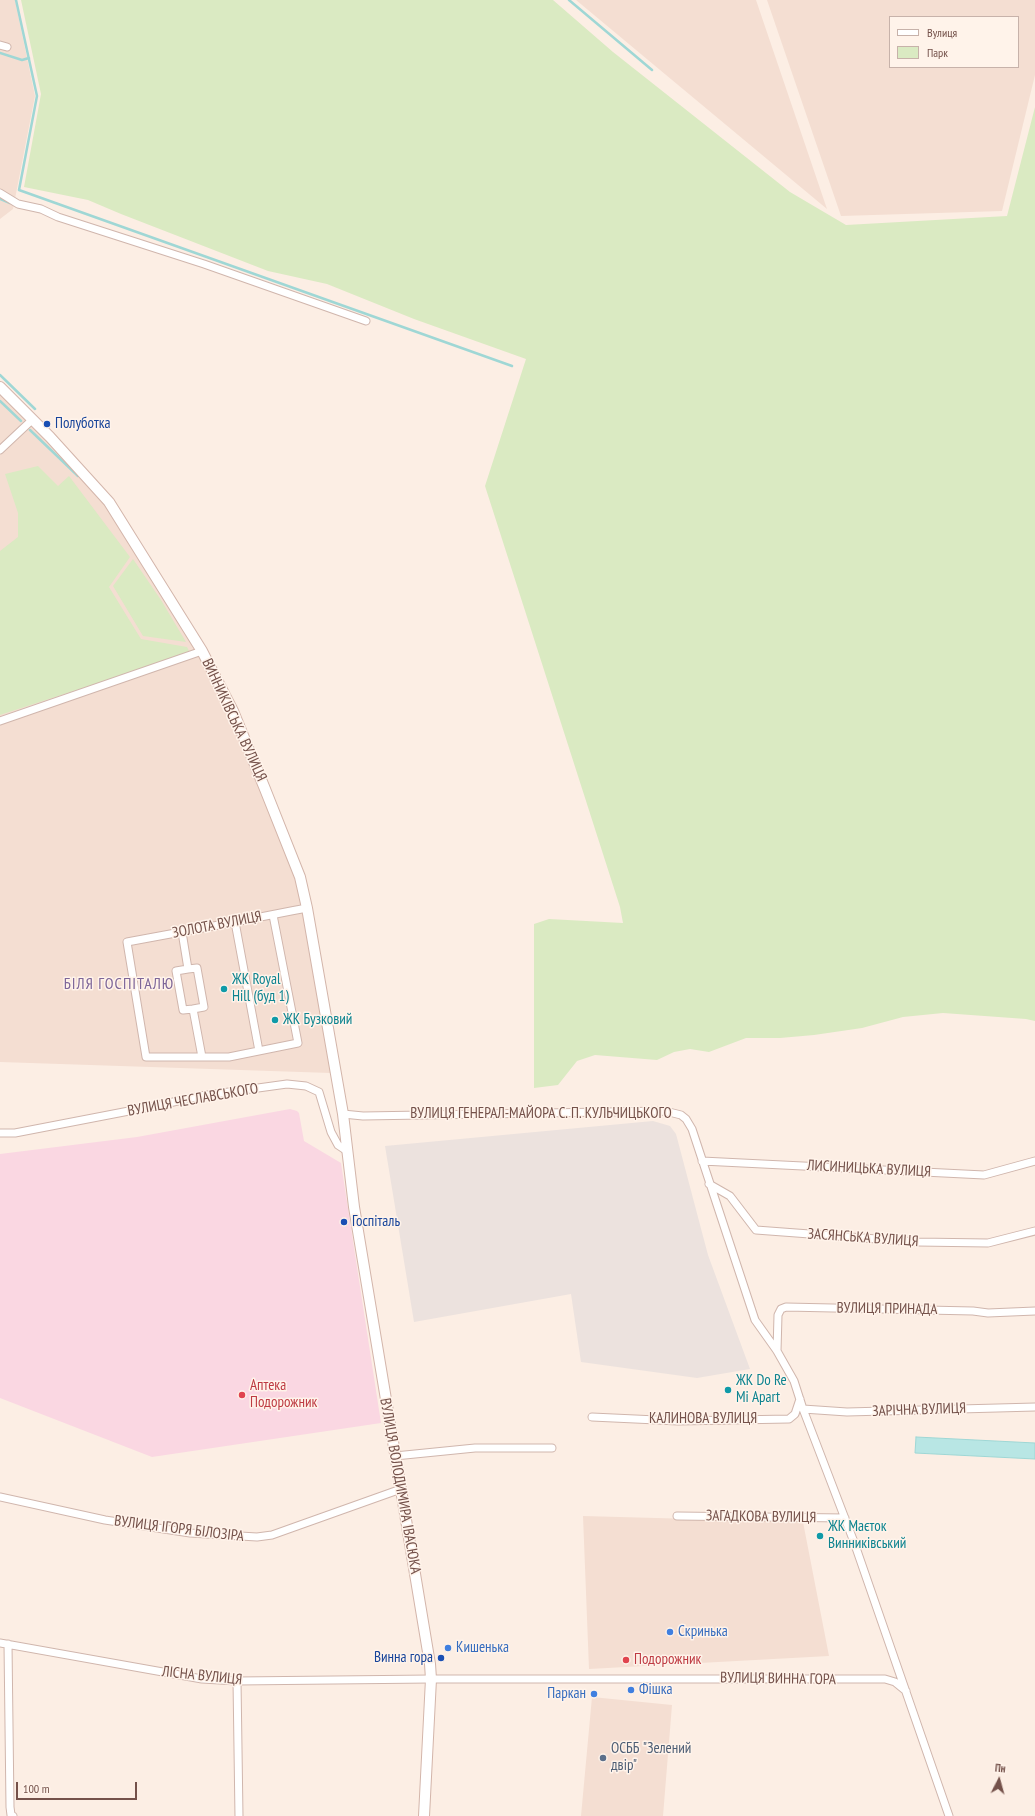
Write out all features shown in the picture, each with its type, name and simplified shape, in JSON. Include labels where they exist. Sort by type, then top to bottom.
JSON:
[{"type":"main road","name":"ВИННИКІВСЬКА ВУЛИЦЯ","points":[[0,387],[33,419],[109,502],[202,651],[233,711],[300,877],[307,908],[343,1114]]},
{"type":"main road","name":"ВУЛИЦЯ ВОЛОДИМИРА ІВАСЮКА","points":[[343,1114],[347,1154],[431,1678],[424,1816]]},
{"type":"street","points":[[0,193],[18,204],[41,209],[58,217],[204,264],[366,321]]},
{"type":"street","points":[[0,450],[33,419]]},
{"type":"street","points":[[0,721],[202,651]]},
{"type":"street","name":"ЗОЛОТА ВУЛИЦЯ","points":[[202,1057],[146,1057],[126,942],[307,908]]},
{"type":"street","points":[[193,1009],[202,1057],[229,1057],[298,1043],[273,915]]},
{"type":"street","points":[[235,922],[259,1051]]},
{"type":"street","points":[[182,932],[188,969]]},
{"type":"street","points":[[197,968],[204,1007],[183,1010],[176,971],[188,969],[197,968]]},
{"type":"street","name":"ВУЛИЦЯ ЧЕСЛАВСЬКОГО","points":[[0,1133],[23,1132],[200,1096],[287,1084],[306,1086],[319,1092],[331,1132],[338,1145],[347,1154]]},
{"type":"street","name":"ВУЛИЦЯ ГЕНЕРАЛ-МАЙОРА С. П. КУЛЬЧИЦЬКОГО","points":[[343,1114],[363,1116],[673,1112],[686,1119],[692,1129],[755,1320],[777,1351],[794,1381],[803,1409],[845,1518],[949,1816]]},
{"type":"street","name":"ЛИСИНИЦЬКА ВУЛИЦЯ","points":[[702,1161],[984,1175],[1035,1161]]},
{"type":"street","name":"ЗАСЯНСЬКА ВУЛИЦЯ","points":[[709,1184],[730,1196],[756,1230],[916,1242],[988,1243],[1035,1231]]},
{"type":"street","name":"ВУЛИЦЯ ПРИНАДА","points":[[777,1351],[778,1315],[781,1309],[786,1307],[973,1311],[988,1313],[1035,1311]]},
{"type":"street","name":"КАЛИНОВА ВУЛИЦЯ","points":[[592,1416],[678,1421],[784,1420],[790,1419],[795,1414],[800,1398]]},
{"type":"street","name":"ЗАРІЧНА ВУЛИЦЯ","points":[[803,1409],[847,1412],[1035,1407]]},
{"type":"street","points":[[395,1456],[440,1450],[475,1448],[552,1448]]},
{"type":"street","name":"ВУЛИЦЯ ІГОРЯ БІЛОЗІРА","points":[[0,1497],[105,1520],[190,1533],[257,1537],[272,1535],[401,1489]]},
{"type":"street","name":"ЗАГАДКОВА ВУЛИЦЯ","points":[[677,1516],[845,1518]]},
{"type":"street","name":"ЛІСНА ВУЛИЦЯ","points":[[0,1642],[202,1679],[237,1681],[431,1678]]},
{"type":"street","points":[[8,1644],[10,1807],[11,1815],[13,1816]]},
{"type":"street","name":"ВУЛИЦЯ ВИННА ГОРА","points":[[431,1678],[884,1679],[895,1682],[906,1691]]},
{"type":"street","points":[[237,1681],[239,1816]]},
{"type":"shaded area","points":[[0,0],[15,0],[35,96],[13,209],[0,219]]},
{"type":"shaded area","points":[[576,0],[756,0],[827,209]]},
{"type":"shaded area","points":[[767,0],[1035,0],[1035,75],[1002,211],[841,216]]},
{"type":"shaded area","points":[[0,389],[109,502],[202,651],[300,877],[331,1073],[0,1062]]},
{"type":"shaded area","points":[[290,1109],[299,1113],[304,1141],[341,1163],[381,1423],[152,1457],[0,1398],[0,1154],[137,1137]]},
{"type":"shaded area","points":[[653,1121],[670,1126],[676,1134],[708,1255],[750,1369],[697,1378],[581,1362],[571,1294],[414,1322],[385,1146]]},
{"type":"shaded area","points":[[583,1516],[803,1522],[829,1656],[589,1669]]},
{"type":"shaded area","points":[[592,1697],[672,1705],[663,1816],[581,1816]]},
{"type":"green space","points":[[21,0],[553,0],[613,52],[790,192],[846,225],[1007,216],[1035,107],[1035,1021],[1026,1019],[943,1013],[903,1017],[862,1028],[814,1035],[780,1038],[746,1038],[709,1052],[690,1049],[674,1052],[657,1060],[595,1055],[577,1061],[558,1085],[534,1088],[534,924],[549,919],[623,923],[620,907],[485,486],[526,359],[414,319],[327,284],[268,271],[88,200],[24,187],[41,94]]},
{"type":"green space","points":[[38,466],[58,486],[69,476],[130,557],[109,587],[141,639],[187,647],[190,653],[0,715],[0,551],[18,537],[18,513],[5,474]]},
{"type":"green space","points":[[133,559],[161,600],[186,642],[143,636],[113,586]]},
{"type":"water","points":[[916,1437],[1035,1443],[1035,1459],[915,1453]]},
{"type":"waterway","points":[[16,0],[37,96],[19,190],[512,366]]},
{"type":"waterway","points":[[569,0],[652,70]]},
{"type":"waterway","points":[[0,53],[22,60],[29,58]]},
{"type":"waterway","points":[[0,199],[10,203]]},
{"type":"waterway","points":[[0,375],[35,409]]},
{"type":"waterway","points":[[0,401],[21,421]]},
{"type":"waterway","points":[[30,430],[78,476]]},
{"type":"place","name":"Полуботка","points":[[47,424]]},
{"type":"place","name":"ЖК Royal Hill (буд 1)","points":[[224,989]]},
{"type":"place","name":"ЖК Бузковий","points":[[275,1020]]},
{"type":"place","name":"Госпіталь","points":[[344,1222]]},
{"type":"place","name":"ЖК Do Re Mi Apart","points":[[728,1390]]},
{"type":"place","name":"Аптека Подорожник","points":[[242,1395]]},
{"type":"place","name":"ЖК Маєток Винниківський","points":[[820,1536]]},
{"type":"place","name":"Скринька","points":[[670,1632]]},
{"type":"place","name":"Кишенька","points":[[448,1648]]},
{"type":"place","name":"Винна гора","points":[[441,1658]]},
{"type":"place","name":"Подорожник","points":[[626,1660]]},
{"type":"place","name":"Фішка","points":[[631,1690]]},
{"type":"place","name":"Паркан","points":[[594,1694]]},
{"type":"place","name":"ОСББ \"Зелений двір\"","points":[[603,1758]]},
{"type":"district","name":"БІЛЯ ГОСПІТАЛЮ","points":[[119,984]]}]
